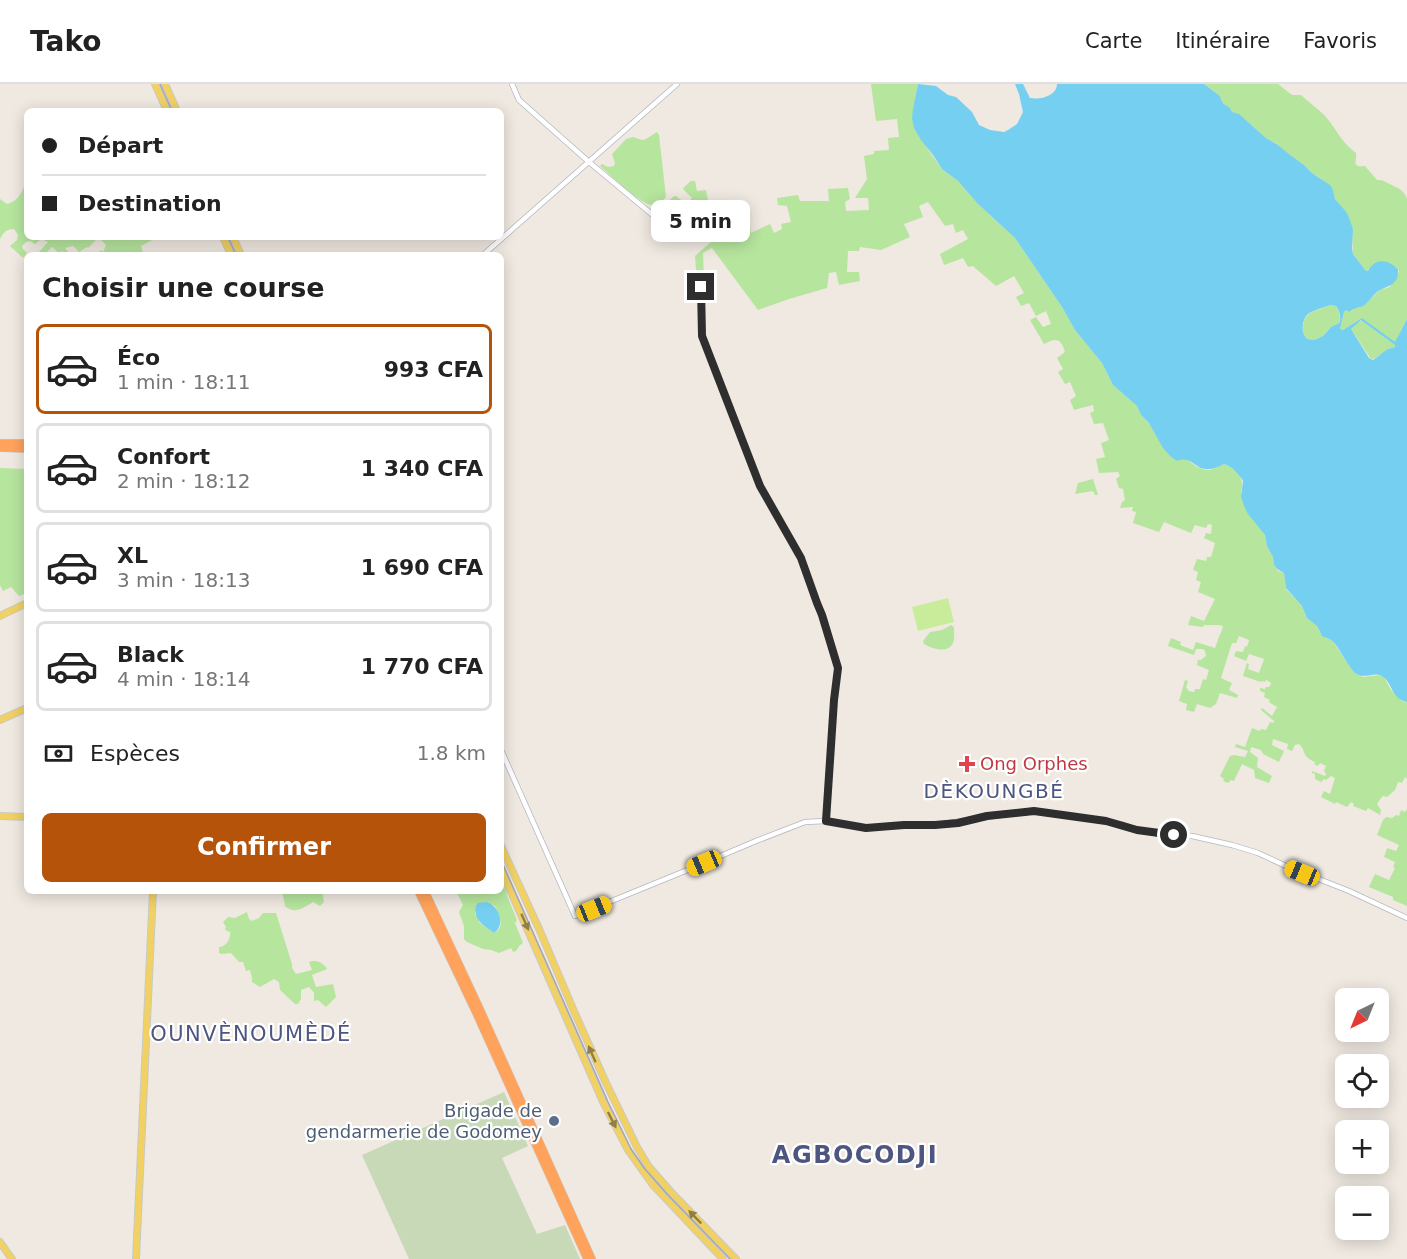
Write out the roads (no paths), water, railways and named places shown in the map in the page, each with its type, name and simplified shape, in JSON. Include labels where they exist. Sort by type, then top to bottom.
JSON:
[{"type":"highway","points":[[0,442],[24,443]]},
{"type":"highway","points":[[0,448],[24,449]]},
{"type":"highway","points":[[419,894],[587,1259]]},
{"type":"highway","points":[[426,894],[592,1259]]},
{"type":"main road","points":[[155,84],[165,108]]},
{"type":"main road","points":[[165,84],[176,108]]},
{"type":"main road","points":[[0,616],[24,604]]},
{"type":"main road","points":[[0,720],[24,709]]},
{"type":"main road","points":[[0,816],[24,818]]},
{"type":"main road","points":[[504,853],[606,1083],[648,1167],[736,1259]]},
{"type":"main road","points":[[504,876],[603,1102],[628,1150],[653,1185],[723,1259]]},
{"type":"main road","points":[[136,1259],[153,894]]},
{"type":"main road","points":[[0,1242],[12,1259]]},
{"type":"street","points":[[512,84],[519,100],[660,221]]},
{"type":"street","points":[[504,237],[677,84]]},
{"type":"street","points":[[486,252],[500,240]]},
{"type":"street","points":[[701,287],[702,336],[760,486],[801,558],[838,668],[826,821]]},
{"type":"street","points":[[504,757],[576,916],[805,822],[826,821],[866,828],[935,825],[1034,811],[1106,821],[1137,830],[1192,836],[1232,844],[1349,891],[1407,918]]},
{"type":"water","points":[[918,84],[936,86],[948,95],[956,97],[972,112],[979,125],[990,130],[1004,132],[1017,124],[1023,112],[1015,84],[1023,84],[1030,98],[1043,98],[1054,92],[1057,84],[1204,84],[1220,96],[1232,112],[1239,114],[1266,138],[1330,185],[1335,199],[1348,215],[1353,229],[1353,254],[1365,270],[1368,271],[1374,264],[1382,261],[1398,269],[1397,279],[1392,285],[1377,292],[1363,306],[1350,312],[1346,310],[1344,312],[1340,329],[1343,330],[1362,318],[1395,342],[1407,319],[1407,702],[1398,698],[1382,676],[1376,674],[1362,676],[1355,673],[1333,642],[1322,636],[1317,626],[1307,618],[1302,606],[1286,588],[1284,573],[1274,565],[1265,535],[1245,508],[1241,497],[1243,481],[1235,471],[1224,464],[1207,469],[1188,460],[1177,461],[1163,448],[1137,406],[1113,385],[1102,363],[1075,330],[1015,238],[978,204],[958,181],[942,169],[914,128],[913,109]],"holes":[[[1331,305],[1339,311],[1339,323],[1332,326],[1321,337],[1309,340],[1303,333],[1305,318],[1308,314]],[[1361,320],[1395,345],[1395,347],[1373,360],[1369,358],[1351,329]]]},
{"type":"water","points":[[487,902],[495,907],[500,916],[500,925],[494,933],[480,922],[476,915],[478,903]]},
{"type":"railway","points":[[160,84],[171,108]]},
{"type":"railway","points":[[229,240],[235,252]]},
{"type":"railway","points":[[504,867],[631,1149],[667,1194],[730,1259]]},
{"type":"place","name":"Ong Orphes","points":[[967,764]]},
{"type":"place","name":"Brigade de gendarmerie de Godomey","points":[[554,1121]]},
{"type":"district","name":"DÈKOUNGBÉ","points":[[994,791]]},
{"type":"district","name":"OUNVÈNOUMÈDÉ","points":[[251,1034]]},
{"type":"district","name":"AGBOCODJI","points":[[855,1155]]}]
